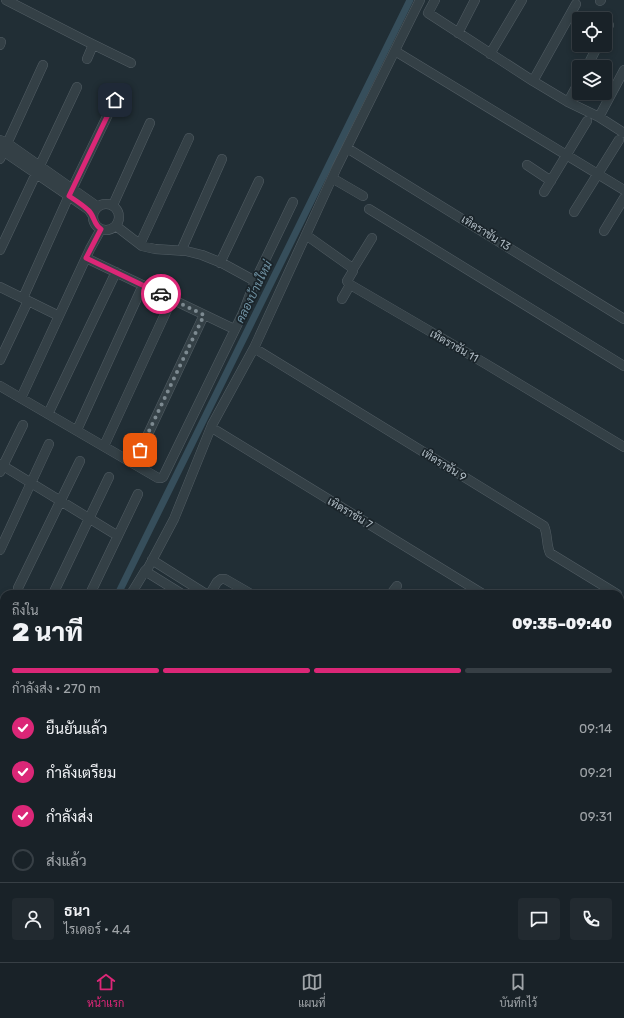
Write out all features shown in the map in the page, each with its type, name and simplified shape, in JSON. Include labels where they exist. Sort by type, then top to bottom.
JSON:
[{"type":"street","points":[[6,0],[131,63]]},
{"type":"street","points":[[435,0],[428,13],[533,81],[568,102],[599,117],[622,137],[574,212]]},
{"type":"street","points":[[458,33],[475,0]]},
{"type":"street","points":[[490,54],[522,0]]},
{"type":"street","points":[[133,590],[152,560],[174,519],[212,425],[254,348],[332,178],[395,51],[416,1]]},
{"type":"street","points":[[533,81],[576,4]]},
{"type":"street","points":[[87,59],[93,45]]},
{"type":"street","points":[[395,51],[624,190]]},
{"type":"street","points":[[43,65],[2,148],[70,192],[98,207]]},
{"type":"street","points":[[599,117],[624,70]]},
{"type":"street","points":[[0,250],[77,87]]},
{"type":"street","points":[[568,102],[572,95]]},
{"type":"street","points":[[0,360],[70,192],[115,100]]},
{"type":"street","points":[[544,192],[587,121]]},
{"type":"street","points":[[112,205],[150,123]]},
{"type":"street","points":[[140,244],[189,138]]},
{"type":"street","name":"เทิดราชัน 13","points":[[347,148],[624,319]]},
{"type":"street","points":[[181,251],[222,159]]},
{"type":"street","points":[[527,165],[551,181]]},
{"type":"street","points":[[332,178],[363,196]]},
{"type":"street","points":[[220,262],[259,181]]},
{"type":"street","points":[[70,192],[89,210],[96,225],[101,229],[109,230],[116,226],[119,215],[116,208],[112,205],[105,204],[98,207],[93,216]]},
{"type":"street","points":[[604,231],[624,198]]},
{"type":"street","points":[[0,386],[158,478],[164,477],[293,202]]},
{"type":"street","points":[[369,208],[624,366]]},
{"type":"street","points":[[116,226],[140,244],[154,249],[181,251],[202,255],[220,262],[255,281]]},
{"type":"street","points":[[20,398],[101,229]]},
{"type":"street","points":[[306,235],[353,269]]},
{"type":"street","points":[[342,299],[350,285],[347,281],[372,238]]},
{"type":"street","points":[[86,258],[234,329]]},
{"type":"street","points":[[48,414],[116,272]]},
{"type":"street","points":[[77,430],[143,285]]},
{"type":"street","name":"เทิดราชัน 11","points":[[350,285],[486,364],[624,447]]},
{"type":"street","points":[[0,287],[59,316]]},
{"type":"street","points":[[104,446],[172,299]]},
{"type":"street","points":[[134,464],[204,315]]},
{"type":"street","name":"เทิดราชัน 9","points":[[254,348],[544,526],[547,533],[547,546],[550,553],[610,590]]},
{"type":"street","points":[[23,425],[1,467],[32,482],[118,536]]},
{"type":"street","name":"เทิดราชัน 7","points":[[217,431],[476,590]]},
{"type":"street","points":[[0,550],[49,444]]},
{"type":"street","points":[[18,588],[80,461]]},
{"type":"street","points":[[55,590],[109,477]]},
{"type":"street","points":[[92,590],[138,494]]},
{"type":"street","points":[[152,560],[200,590]]},
{"type":"street","points":[[144,571],[175,590]]},
{"type":"street","points":[[212,590],[217,582],[221,579],[225,579],[244,590]]},
{"type":"street","points":[[394,590],[397,586]]},
{"type":"waterway","name":"คลองบ้านใหม่","points":[[120,590],[410,0]]},
{"type":"way so far","points":[[140,450],[204,315],[161,294]]},
{"type":"route","points":[[115,100],[69,196],[89,210],[93,216],[94,222],[101,229],[86,258],[161,294]]}]
